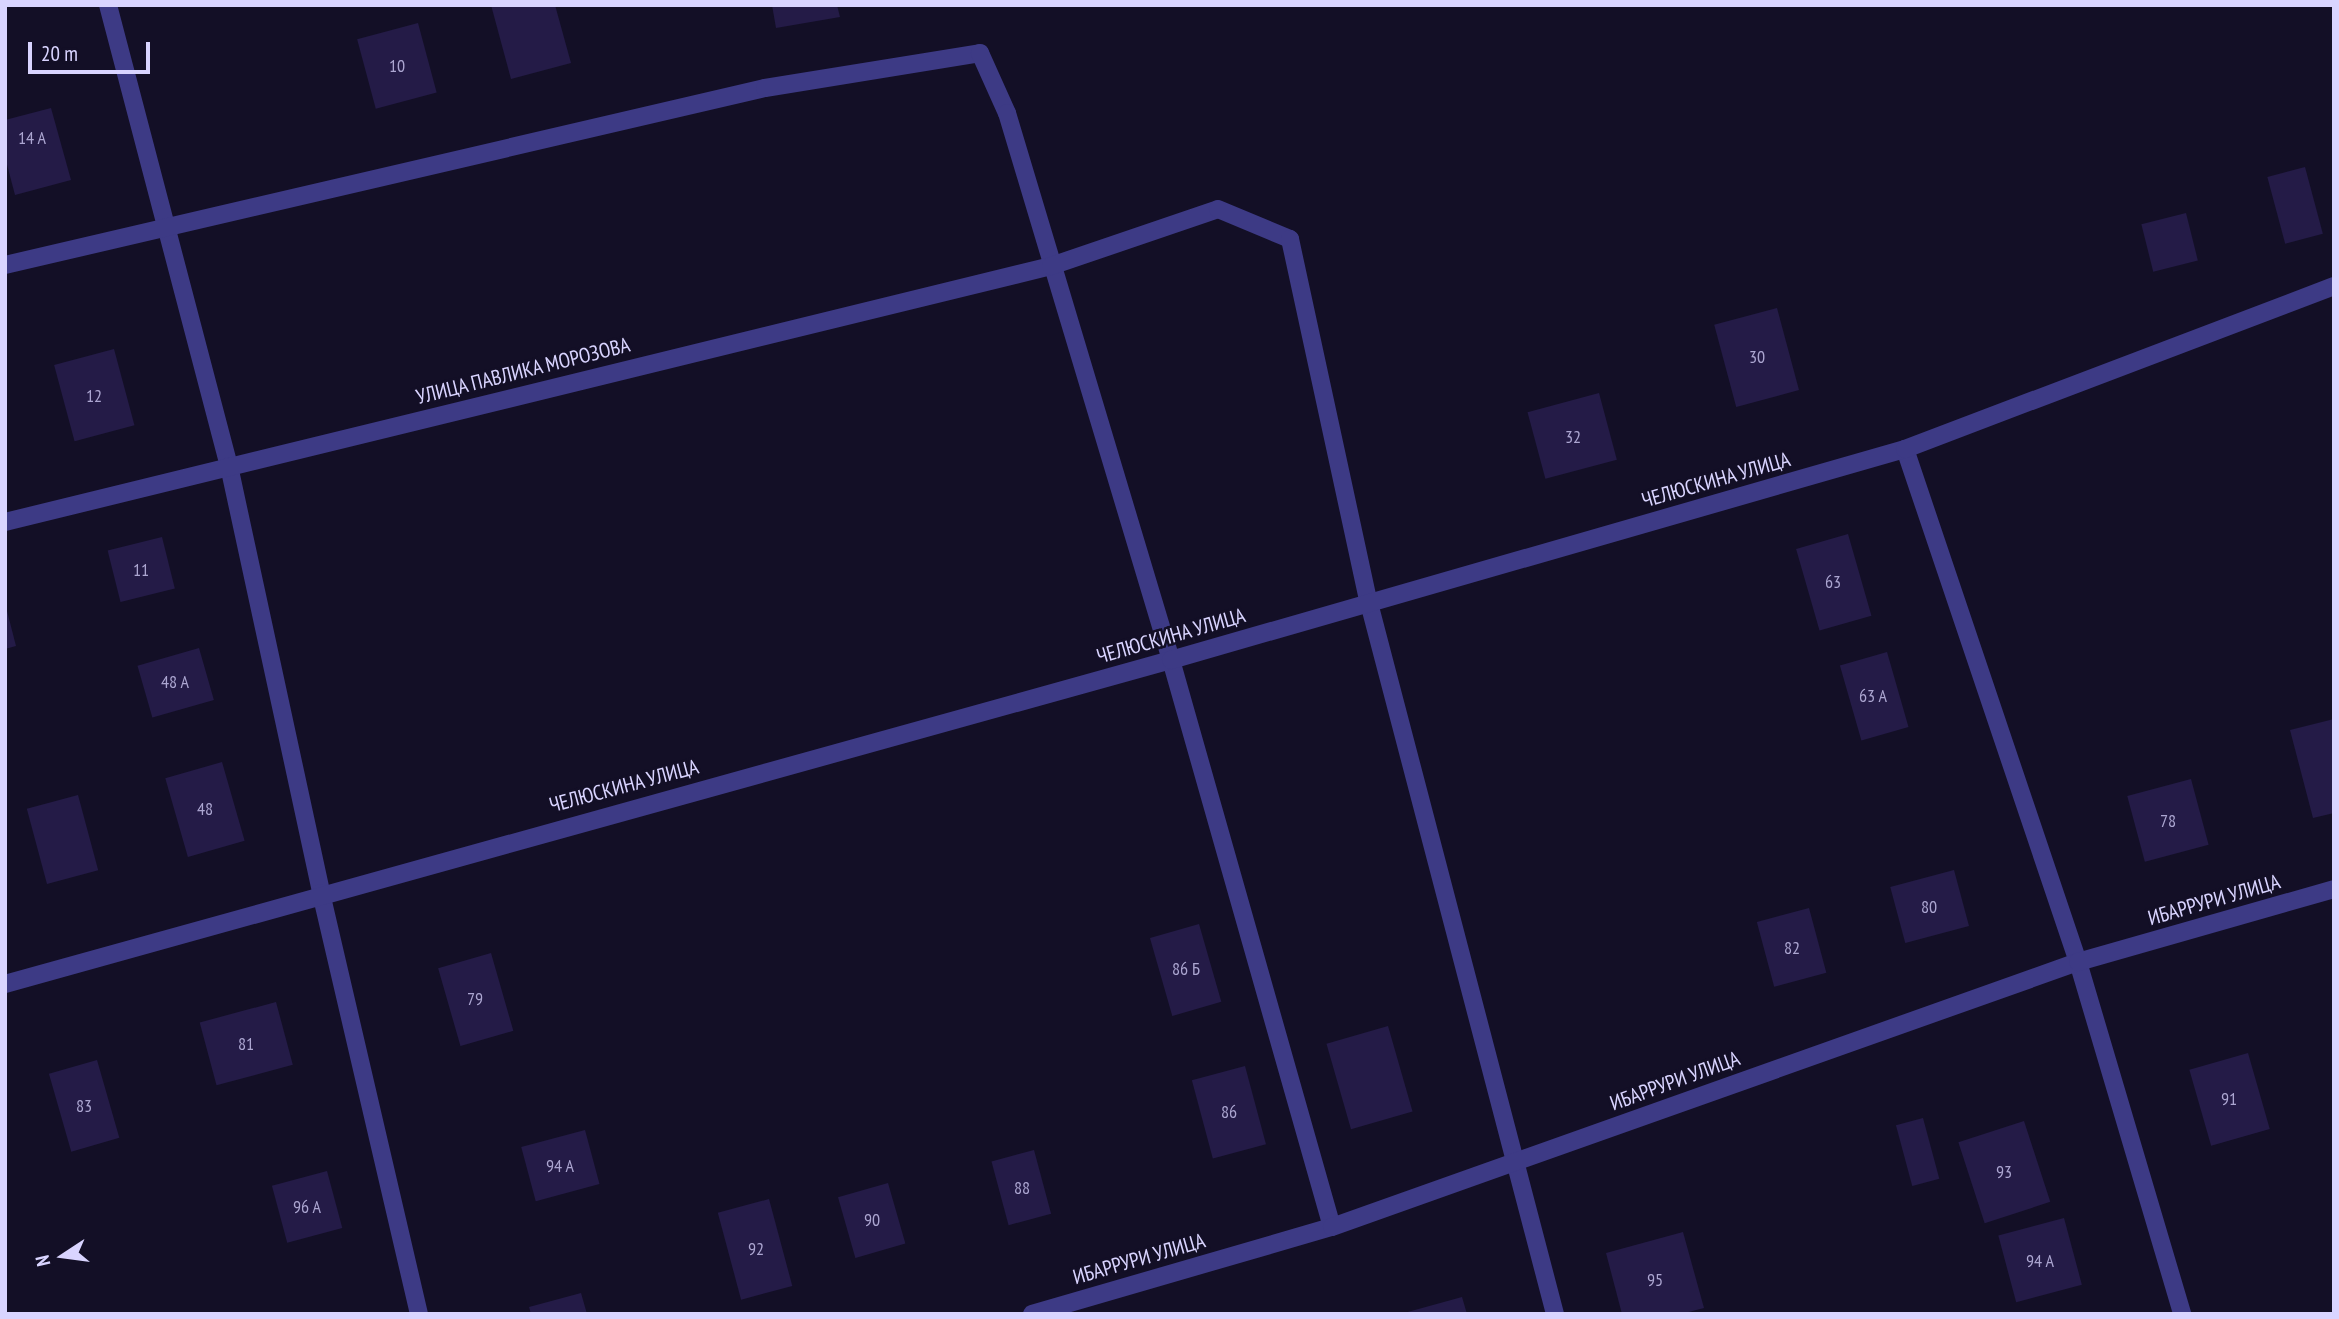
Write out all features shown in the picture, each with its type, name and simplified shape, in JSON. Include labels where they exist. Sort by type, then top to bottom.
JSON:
[{"type":"street","points":[[108,5],[229,466],[321,893],[419,1314]]},
{"type":"street","points":[[5,265],[765,89],[980,53],[1007,113],[1171,660],[1332,1227]]},
{"type":"street","name":"УЛИЦА ПАВЛИКА МОРОЗОВА","points":[[5,522],[1051,266],[1218,209],[1290,239],[1369,603]]},
{"type":"street","name":"ЧЕЛЮСКИНА УЛИЦА","points":[[5,984],[321,893],[1171,660],[1905,449],[2334,286]]},
{"type":"street","points":[[1905,449],[2078,962],[2182,1314]]},
{"type":"street","points":[[1369,603],[1555,1314]]},
{"type":"street","name":"ИБАРРУРИ УЛИЦА","points":[[1032,1314],[1332,1227],[2078,962],[2334,889]]},
{"type":"building","points":[[491,5],[555,5],[571,63],[511,79]]},
{"type":"building","points":[[772,5],[837,5],[840,17],[776,28]]},
{"type":"building","points":[[418,23],[437,93],[376,109],[357,39]]},
{"type":"building","points":[[51,108],[71,180],[15,195],[5,157],[5,120]]},
{"type":"building","points":[[2305,167],[2323,234],[2285,244],[2267,177]]},
{"type":"building","points":[[2186,213],[2198,261],[2153,272],[2141,224]]},
{"type":"building","points":[[1777,308],[1799,390],[1736,407],[1714,325]]},
{"type":"building","points":[[114,349],[134,425],[75,441],[54,365]]},
{"type":"building","points":[[1599,393],[1617,460],[1545,479],[1528,412]]},
{"type":"building","points":[[1848,534],[1871,616],[1820,631],[1796,549]]},
{"type":"building","points":[[162,537],[175,588],[120,602],[108,551]]},
{"type":"building","points":[[5,608],[16,646],[5,649]]},
{"type":"building","points":[[199,648],[214,700],[152,718],[137,666]]},
{"type":"building","points":[[1887,652],[1908,727],[1861,740],[1840,666]]},
{"type":"building","points":[[2334,719],[2334,813],[2313,818],[2290,730]]},
{"type":"building","points":[[222,762],[245,841],[188,857],[165,778]]},
{"type":"building","points":[[2191,779],[2209,845],[2145,862],[2127,796]]},
{"type":"building","points":[[78,795],[98,870],[47,884],[27,809]]},
{"type":"building","points":[[1954,870],[1969,926],[1905,943],[1890,887]]},
{"type":"building","points":[[1809,908],[1826,973],[1774,987],[1757,922]]},
{"type":"building","points":[[1199,924],[1221,1002],[1172,1016],[1150,938]]},
{"type":"building","points":[[491,953],[513,1031],[460,1046],[438,968]]},
{"type":"building","points":[[276,1002],[293,1065],[217,1085],[200,1022]]},
{"type":"building","points":[[1388,1026],[1413,1112],[1351,1129],[1326,1044]]},
{"type":"building","points":[[2248,1053],[2270,1129],[2211,1146],[2189,1070]]},
{"type":"building","points":[[97,1060],[119,1138],[71,1152],[49,1074]]},
{"type":"building","points":[[1245,1066],[1266,1144],[1213,1158],[1192,1080]]},
{"type":"building","points":[[1923,1118],[1939,1179],[1912,1186],[1896,1125]]},
{"type":"building","points":[[2024,1121],[2050,1202],[1985,1223],[1958,1142]]},
{"type":"building","points":[[585,1130],[599,1184],[536,1201],[521,1147]]},
{"type":"building","points":[[1034,1150],[1051,1214],[1009,1225],[991,1161]]},
{"type":"building","points":[[327,1171],[342,1228],[287,1243],[272,1186]]},
{"type":"building","points":[[888,1183],[905,1244],[855,1258],[838,1197]]},
{"type":"building","points":[[769,1199],[792,1286],[741,1300],[718,1213]]},
{"type":"building","points":[[2064,1218],[2082,1285],[2016,1302],[1998,1236]]},
{"type":"building","points":[[1683,1232],[1704,1308],[1681,1314],[1622,1314],[1606,1253]]},
{"type":"building","points":[[581,1293],[587,1314],[531,1314],[529,1307]]},
{"type":"building","points":[[1462,1297],[1467,1314],[1404,1314],[1404,1313]]}]
